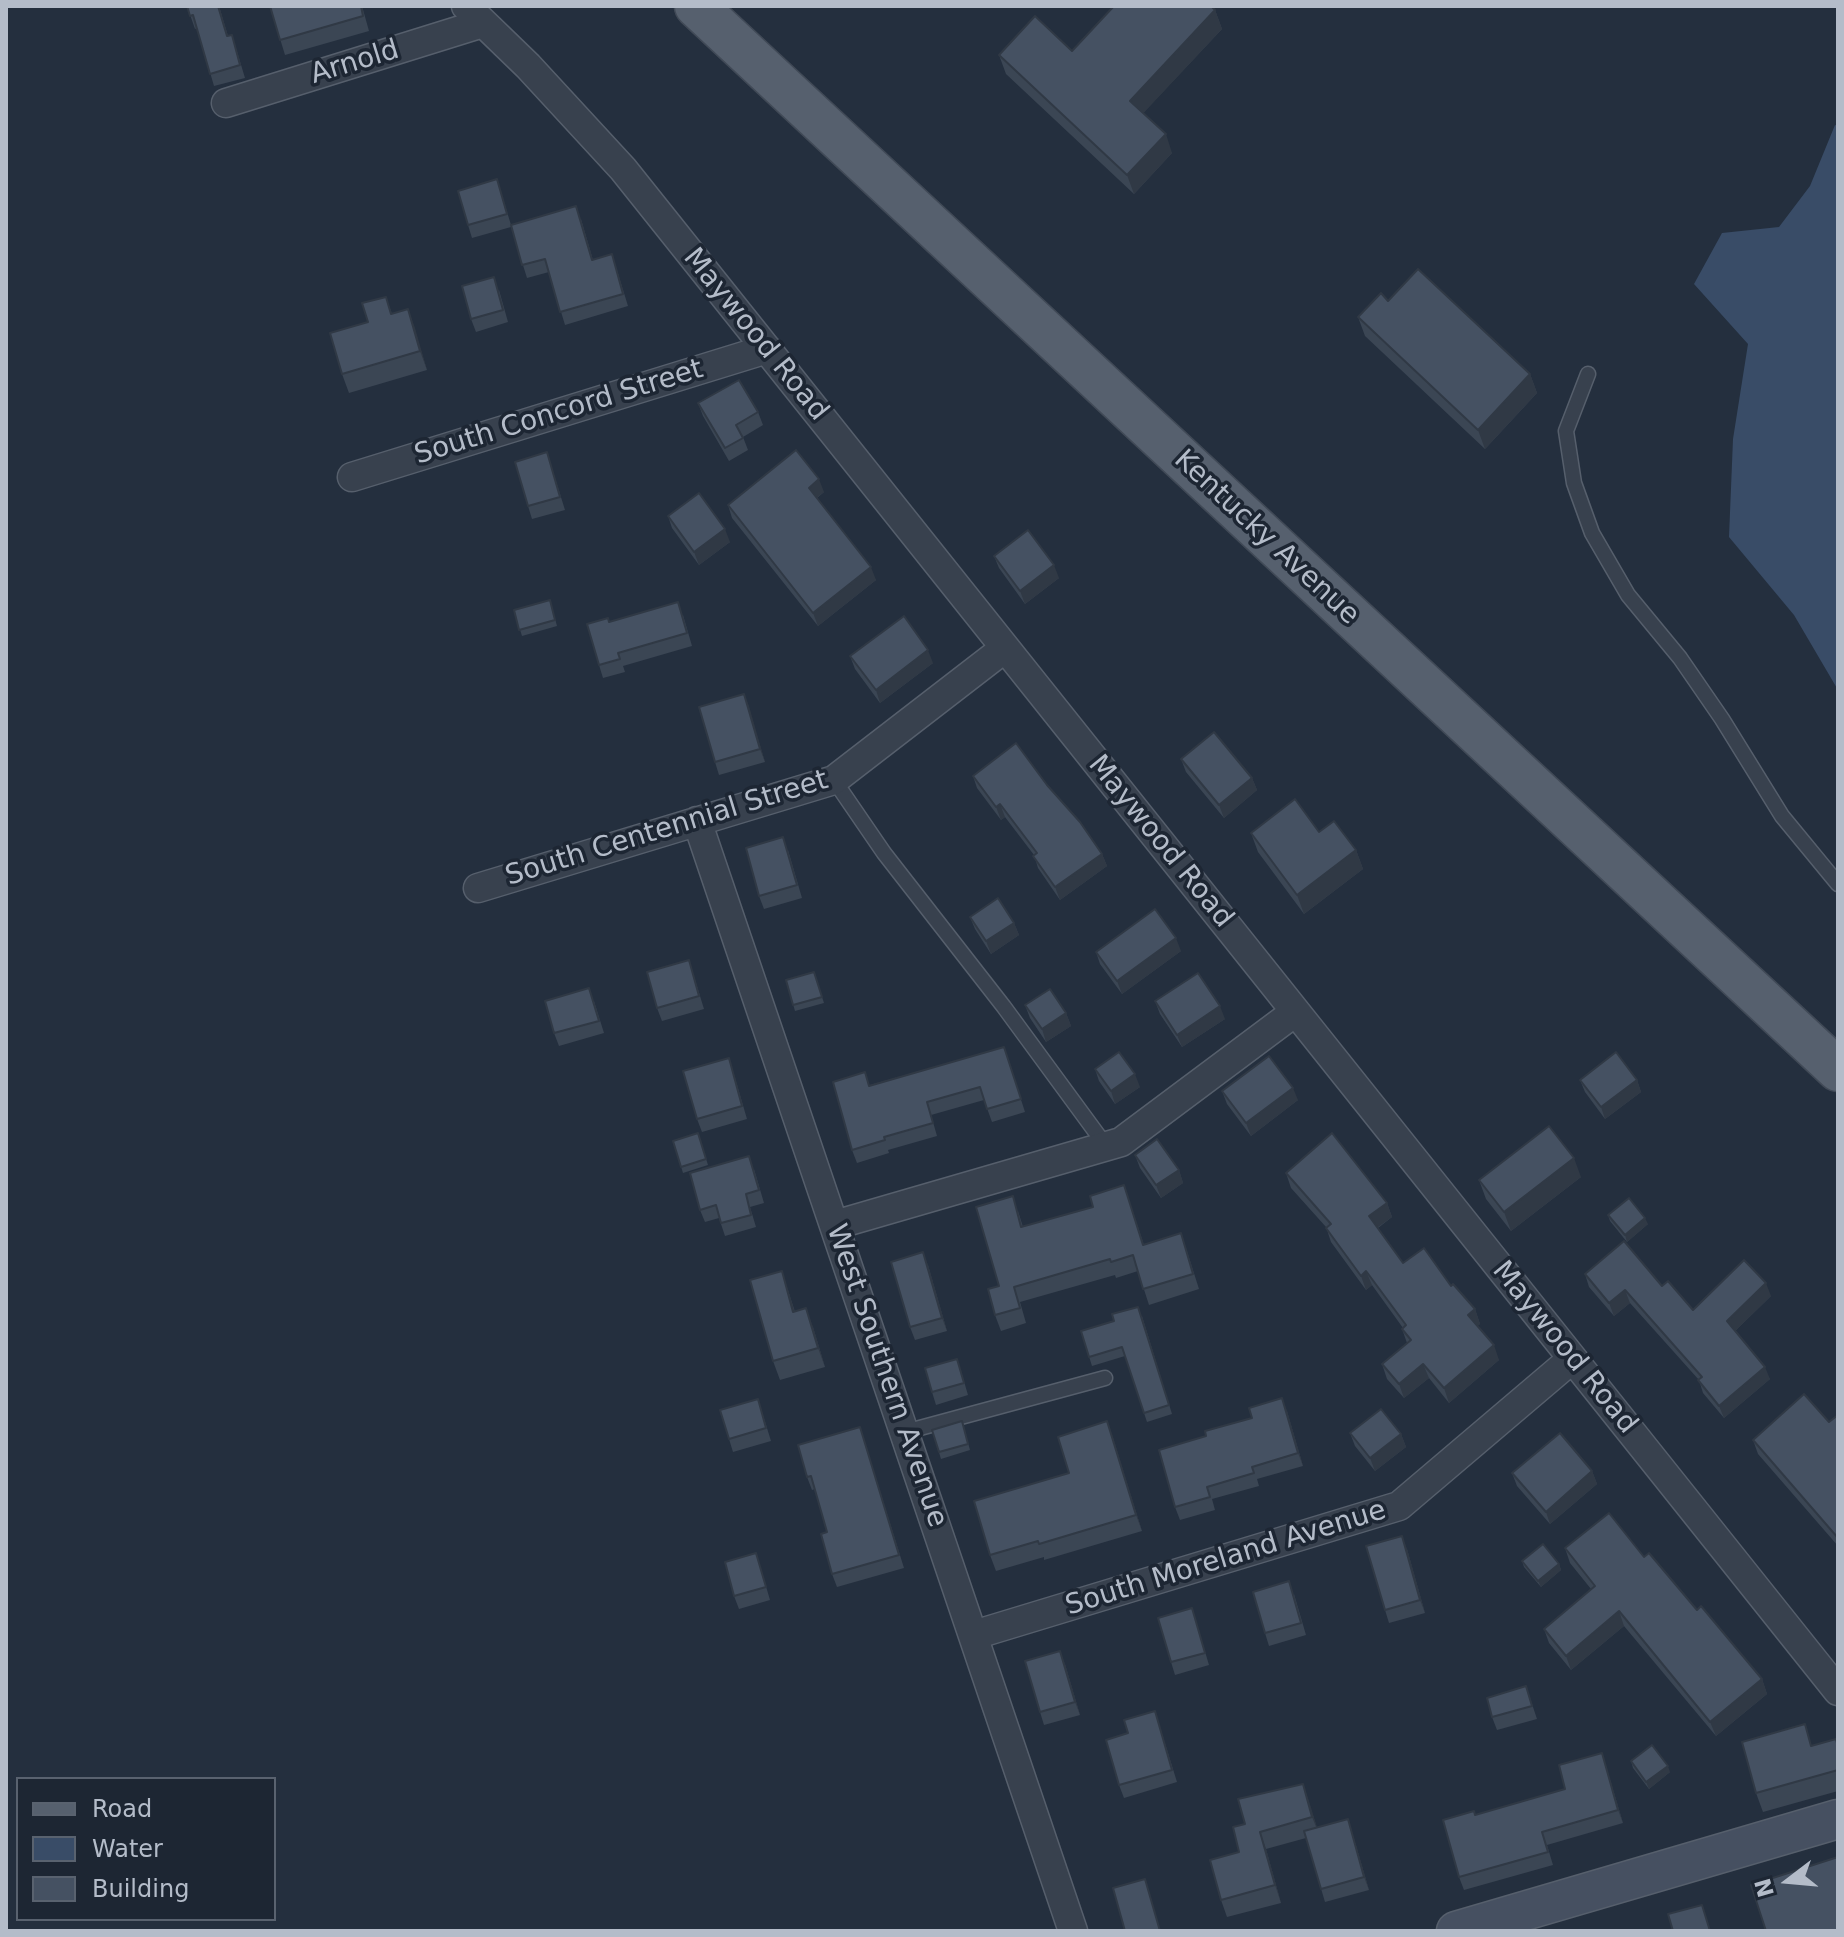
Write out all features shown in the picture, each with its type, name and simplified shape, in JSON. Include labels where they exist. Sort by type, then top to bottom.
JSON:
[{"type":"main road","name":"Kentucky Avenue","points":[[696,6],[1838,1070]]},
{"type":"main road","points":[[1456,1931],[1838,1819]]},
{"type":"street","name":"Arnold","points":[[226,103],[475,14]]},
{"type":"street","name":"Maywood Road","points":[[475,14],[528,66],[623,169],[1838,1691]]},
{"type":"street","name":"South Concord Street","points":[[352,477],[767,349]]},
{"type":"street","name":"South Centennial Street","points":[[478,888],[834,780],[1005,648]]},
{"type":"street","name":"West Southern Avenue","points":[[697,821],[1073,1931]]},
{"type":"street","points":[[835,1225],[1121,1142],[1295,1012]]},
{"type":"street","name":"South Moreland Avenue","points":[[974,1635],[1399,1506],[1572,1359]]},
{"type":"lane","points":[[1588,374],[1566,431],[1574,483],[1592,533],[1628,595],[1680,658],[1782,816],[1838,884]]},
{"type":"lane","points":[[834,780],[884,853],[1004,1007],[1106,1146]]},
{"type":"lane","points":[[905,1432],[1105,1378]]},
{"type":"water","points":[[1835,125],[1838,126],[1838,690],[1794,615],[1729,537],[1733,439],[1748,344],[1694,284],[1722,233],[1779,227],[1810,186]]},
{"type":"building","points":[[187,6],[218,6],[227,36],[232,35],[240,65],[210,74],[193,15],[190,16]]},
{"type":"building","points":[[270,6],[361,6],[363,16],[280,40]]},
{"type":"building","points":[[1114,6],[1211,6],[1215,10],[1130,101],[1166,134],[1127,175],[999,55],[1035,16],[1072,51]]},
{"type":"building","points":[[497,179],[507,214],[468,225],[458,191]]},
{"type":"building","points":[[576,206],[592,260],[612,254],[623,294],[560,312],[545,259],[522,265],[511,225]]},
{"type":"building","points":[[1418,269],[1530,374],[1478,430],[1358,317],[1381,293],[1388,301]]},
{"type":"building","points":[[494,277],[503,310],[471,319],[462,286]]},
{"type":"building","points":[[386,297],[391,314],[408,309],[420,351],[342,374],[330,333],[368,322],[362,303]]},
{"type":"building","points":[[739,380],[758,412],[736,425],[743,438],[725,448],[698,403]]},
{"type":"building","points":[[796,450],[819,479],[809,488],[871,567],[813,613],[728,505]]},
{"type":"building","points":[[547,452],[560,497],[528,506],[515,462]]},
{"type":"building","points":[[699,493],[725,529],[694,552],[668,516]]},
{"type":"building","points":[[1028,530],[1054,565],[1020,591],[994,556]]},
{"type":"building","points":[[550,600],[555,620],[519,630],[514,610]]},
{"type":"building","points":[[678,602],[687,633],[618,653],[620,659],[599,665],[587,624],[608,618],[609,622]]},
{"type":"building","points":[[904,616],[928,650],[876,690],[850,656]]},
{"type":"building","points":[[744,694],[760,749],[715,762],[699,707]]},
{"type":"building","points":[[1214,732],[1252,778],[1219,805],[1181,759]]},
{"type":"building","points":[[1016,743],[1102,854],[1055,887],[1033,856],[1037,853],[1000,804],[996,807],[973,776]]},
{"type":"building","points":[[1295,799],[1319,832],[1334,821],[1356,850],[1297,895],[1251,833]]},
{"type":"building","points":[[783,837],[797,885],[759,896],[746,848]]},
{"type":"building","points":[[998,898],[1014,923],[986,941],[970,917]]},
{"type":"building","points":[[1155,909],[1176,938],[1117,981],[1096,952]]},
{"type":"building","points":[[689,960],[699,996],[657,1008],[647,972]]},
{"type":"building","points":[[814,972],[822,997],[793,1005],[786,980]]},
{"type":"building","points":[[1198,973],[1220,1006],[1177,1035],[1155,1001]]},
{"type":"building","points":[[589,988],[599,1021],[554,1033],[545,1001]]},
{"type":"building","points":[[1050,989],[1066,1013],[1042,1029],[1025,1005]]},
{"type":"building","points":[[1004,1047],[1021,1099],[987,1109],[980,1087],[927,1102],[933,1123],[852,1150],[833,1082],[865,1072],[869,1086]]},
{"type":"building","points":[[1119,1052],[1135,1074],[1111,1091],[1095,1069]]},
{"type":"building","points":[[1616,1052],[1637,1080],[1601,1107],[1580,1080]]},
{"type":"building","points":[[1269,1056],[1293,1088],[1246,1123],[1222,1091]]},
{"type":"building","points":[[729,1058],[742,1106],[697,1119],[683,1071]]},
{"type":"building","points":[[1549,1126],[1574,1158],[1504,1212],[1479,1180]]},
{"type":"building","points":[[698,1133],[706,1159],[681,1167],[673,1141]]},
{"type":"building","points":[[1332,1133],[1387,1203],[1369,1216],[1403,1263],[1424,1248],[1451,1286],[1453,1284],[1475,1309],[1468,1315],[1494,1345],[1444,1388],[1423,1364],[1399,1384],[1382,1364],[1411,1340],[1402,1329],[1406,1325],[1366,1271],[1361,1276],[1326,1228],[1331,1224],[1286,1173]]},
{"type":"building","points":[[1157,1139],[1179,1170],[1156,1185],[1135,1155]]},
{"type":"building","points":[[749,1156],[759,1190],[746,1194],[751,1215],[721,1223],[716,1205],[700,1210],[690,1173]]},
{"type":"building","points":[[1124,1185],[1143,1245],[1181,1233],[1193,1274],[1143,1289],[1133,1255],[1111,1262],[1110,1259],[1014,1287],[1020,1308],[995,1315],[988,1289],[999,1286],[976,1207],[1013,1196],[1021,1227],[1093,1207],[1090,1196]]},
{"type":"building","points":[[1629,1198],[1645,1218],[1625,1235],[1608,1215]]},
{"type":"building","points":[[1624,1241],[1662,1286],[1668,1281],[1693,1310],[1744,1260],[1766,1283],[1727,1321],[1765,1367],[1719,1406],[1698,1380],[1702,1377],[1625,1290],[1609,1303],[1585,1274]]},
{"type":"building","points":[[923,1252],[942,1318],[910,1327],[891,1262]]},
{"type":"building","points":[[782,1271],[793,1312],[806,1308],[818,1348],[773,1361],[750,1280]]},
{"type":"building","points":[[1138,1307],[1169,1405],[1144,1413],[1122,1347],[1089,1357],[1081,1331],[1114,1321],[1112,1314]]},
{"type":"building","points":[[957,1359],[964,1383],[932,1392],[925,1368]]},
{"type":"building","points":[[1804,1394],[1829,1422],[1838,1415],[1838,1538],[1753,1440]]},
{"type":"building","points":[[1282,1398],[1298,1453],[1252,1467],[1254,1473],[1207,1487],[1210,1497],[1175,1507],[1159,1450],[1206,1436],[1205,1431],[1252,1418],[1249,1408]]},
{"type":"building","points":[[758,1399],[766,1428],[729,1439],[720,1410]]},
{"type":"building","points":[[1381,1409],[1401,1434],[1370,1458],[1350,1433]]},
{"type":"building","points":[[962,1421],[968,1444],[939,1452],[932,1430]]},
{"type":"building","points":[[1107,1421],[1136,1515],[990,1555],[974,1501],[1069,1473],[1058,1437]]},
{"type":"building","points":[[860,1427],[899,1555],[832,1574],[821,1534],[827,1532],[811,1476],[807,1477],[798,1445]]},
{"type":"building","points":[[1560,1433],[1592,1471],[1546,1512],[1512,1473]]},
{"type":"building","points":[[1609,1513],[1644,1557],[1649,1553],[1697,1610],[1701,1606],[1762,1679],[1710,1722],[1619,1611],[1566,1656],[1544,1629],[1595,1586],[1565,1548]]},
{"type":"building","points":[[1402,1536],[1420,1600],[1385,1610],[1366,1546]]},
{"type":"building","points":[[1543,1544],[1559,1564],[1538,1581],[1522,1561]]},
{"type":"building","points":[[756,1553],[766,1587],[734,1596],[725,1562]]},
{"type":"building","points":[[1289,1581],[1301,1623],[1265,1633],[1253,1592]]},
{"type":"building","points":[[1192,1608],[1205,1653],[1171,1662],[1158,1618]]},
{"type":"building","points":[[1060,1651],[1075,1702],[1040,1712],[1025,1661]]},
{"type":"building","points":[[1526,1686],[1532,1706],[1492,1717],[1487,1698]]},
{"type":"building","points":[[1155,1711],[1172,1770],[1119,1785],[1106,1740],[1128,1733],[1124,1720]]},
{"type":"building","points":[[1805,1724],[1811,1746],[1836,1739],[1838,1770],[1756,1793],[1742,1742]]},
{"type":"building","points":[[1652,1745],[1668,1766],[1646,1782],[1631,1761]]},
{"type":"building","points":[[1602,1753],[1618,1810],[1542,1832],[1548,1852],[1459,1877],[1443,1820],[1474,1811],[1475,1815],[1565,1789],[1559,1765]]},
{"type":"building","points":[[1303,1784],[1312,1817],[1260,1832],[1275,1885],[1221,1900],[1210,1860],[1239,1852],[1233,1827],[1245,1824],[1238,1799]]},
{"type":"building","points":[[1348,1819],[1364,1877],[1321,1889],[1304,1831]]},
{"type":"building","points":[[1838,1857],[1838,1931],[1766,1931],[1751,1885]]},
{"type":"building","points":[[1145,1879],[1160,1931],[1125,1931],[1113,1888]]},
{"type":"building","points":[[1702,1905],[1710,1931],[1673,1931],[1668,1914]]}]
